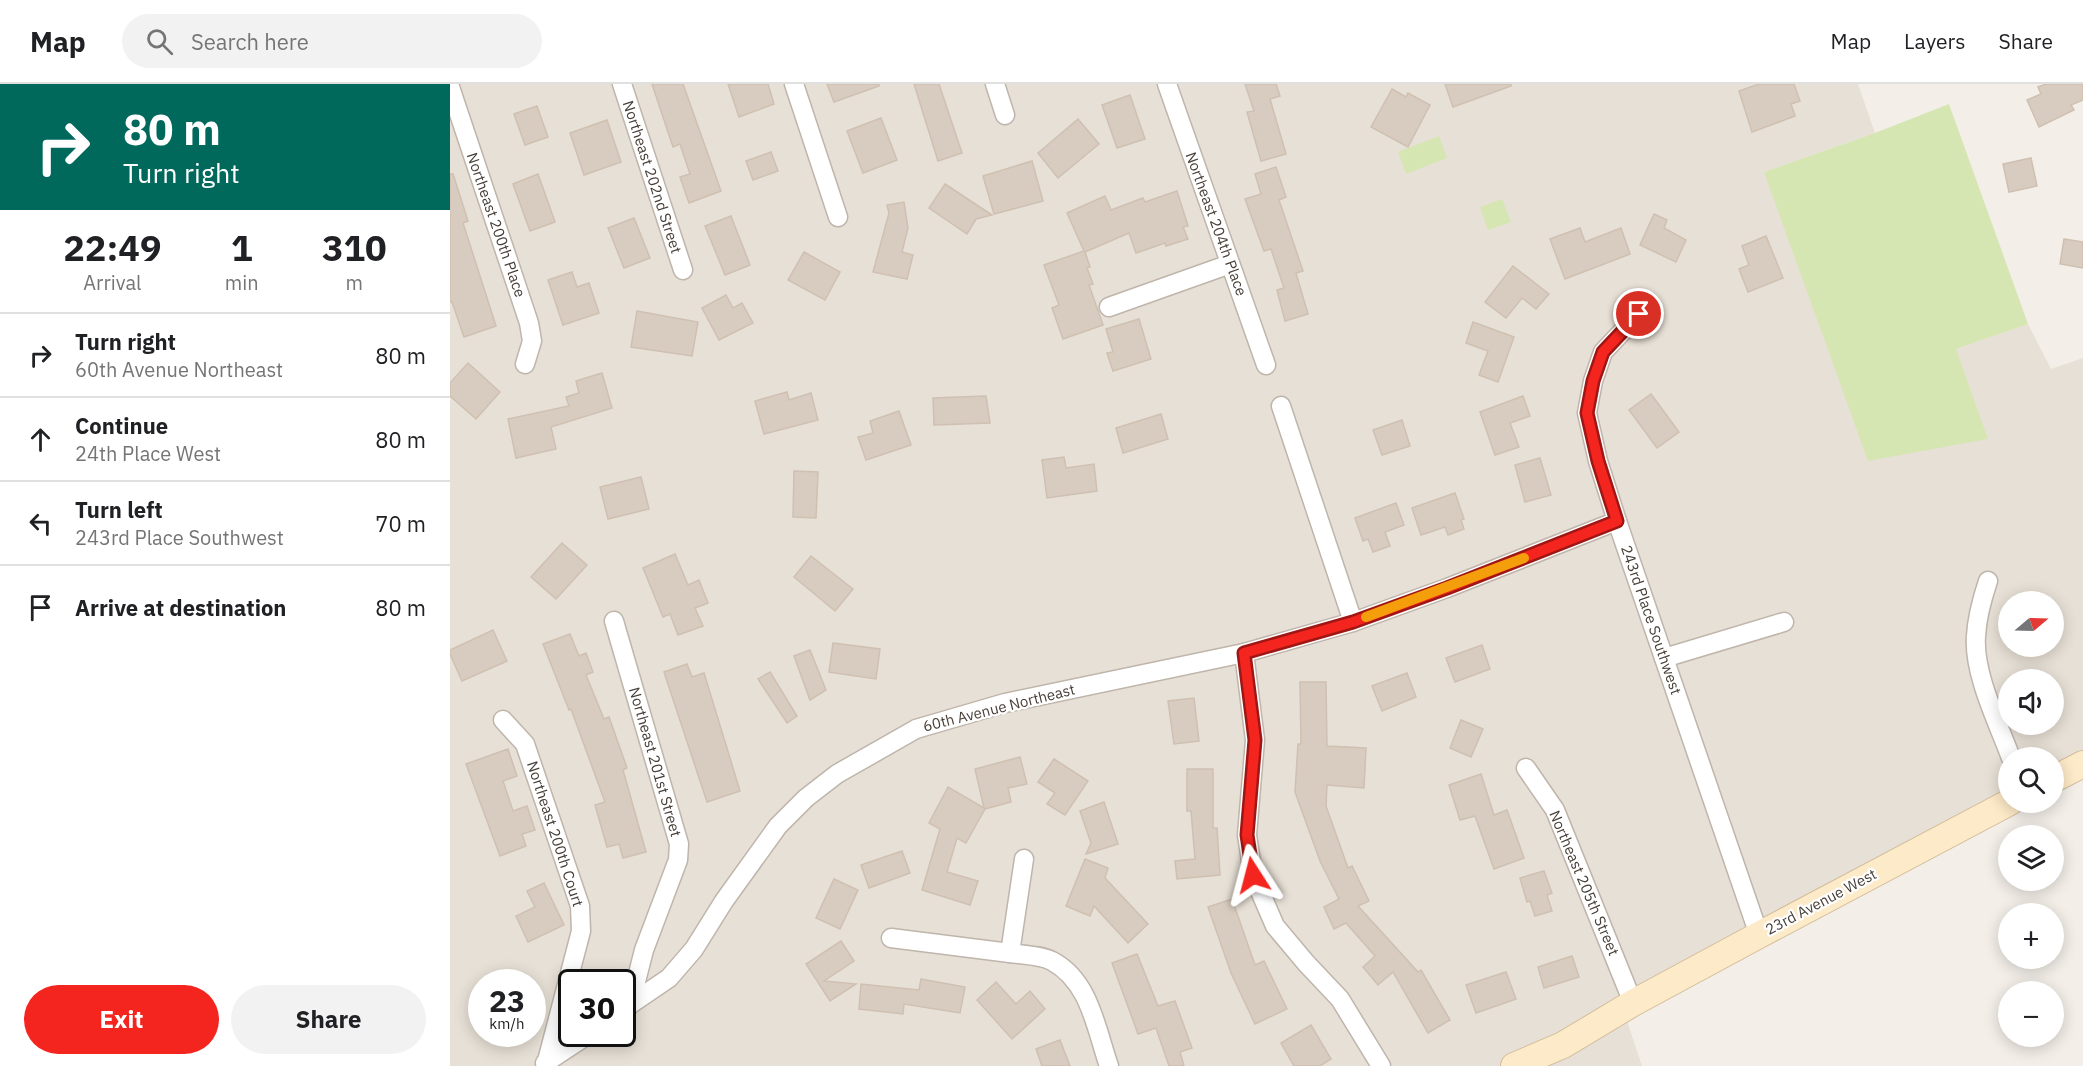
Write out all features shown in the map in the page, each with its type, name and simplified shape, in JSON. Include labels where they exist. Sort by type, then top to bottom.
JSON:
[{"type":"street","name":"Northeast 202nd Street","points":[[622,84],[683,270]]},
{"type":"street","points":[[794,84],[838,217]]},
{"type":"street","points":[[995,84],[1005,115]]},
{"type":"street","name":"Northeast 204th Place","points":[[1167,84],[1266,365]]},
{"type":"street","name":"Northeast 200th Place","points":[[450,87],[529,323],[532,341],[525,364]]},
{"type":"street","points":[[1110,307],[1230,264]]},
{"type":"street","name":"243rd Place Southwest","points":[[1639,314],[1603,352],[1593,381],[1587,413],[1598,461],[1617,521],[1759,935]]},
{"type":"street","points":[[1281,406],[1353,622]]},
{"type":"street","name":"60th Avenue Northeast","points":[[636,1001],[669,978],[694,949],[724,901],[778,826],[806,798],[837,774],[916,729],[1005,703],[1244,653],[1353,622],[1447,588],[1617,521]]},
{"type":"street","points":[[1988,581],[1978,612],[1976,639],[1982,679],[2007,747]]},
{"type":"street","name":"Northeast 201st Street","points":[[614,621],[679,844],[678,860],[636,976]]},
{"type":"street","points":[[1664,658],[1784,622]]},
{"type":"street","points":[[1244,653],[1255,740],[1247,835],[1253,875],[1275,926],[1340,999],[1381,1066]]},
{"type":"street","name":"Northeast 200th Court","points":[[503,720],[525,744],[580,906],[581,931],[544,1064]]},
{"type":"street","points":[[2064,774],[2083,764]]},
{"type":"street","name":"Northeast 205th Street","points":[[1526,768],[1555,810],[1634,1004]]},
{"type":"street","name":"23rd Avenue West","points":[[1514,1066],[1563,1045],[1759,935],[1998,808]]},
{"type":"street","points":[[1010,953],[1024,859]]},
{"type":"street","points":[[891,938],[1050,960],[1071,974],[1084,993],[1109,1066]]},
{"type":"street","points":[[544,1064],[570,1047]]},
{"type":"shaded area","points":[[458,84],[1858,84],[1875,133],[1764,172],[1956,349],[2028,324],[2051,369],[2083,358],[2083,751],[2064,761],[2064,747],[1998,747],[1998,795],[1619,997],[1642,1066],[450,1066],[450,89]]},
{"type":"green space","points":[[1949,104],[2028,324],[1956,349],[1988,439],[1868,461],[1764,172]]},
{"type":"green space","points":[[1439,136],[1447,158],[1406,174],[1398,152]]},
{"type":"green space","points":[[1502,199],[1511,222],[1488,230],[1480,207]]},
{"type":"building","points":[[652,84],[683,84],[721,191],[689,203],[680,177],[690,174],[680,144],[673,147]]},
{"type":"building","points":[[728,84],[768,84],[774,104],[739,117]]},
{"type":"building","points":[[827,84],[879,84],[879,86],[834,102]]},
{"type":"building","points":[[914,84],[939,84],[962,153],[938,161]]},
{"type":"building","points":[[1245,84],[1276,84],[1280,96],[1270,99],[1286,154],[1261,161],[1247,112],[1254,111]]},
{"type":"building","points":[[1445,84],[1511,84],[1511,86],[1453,107]]},
{"type":"building","points":[[1759,84],[1794,84],[1800,101],[1791,104],[1795,116],[1752,132],[1739,91]]},
{"type":"building","points":[[2046,84],[2083,84],[2083,100],[2071,105],[2074,110],[2039,127],[2027,100],[2041,94],[2038,87]]},
{"type":"building","points":[[1392,89],[1406,97],[1408,93],[1430,105],[1408,147],[1371,127]]},
{"type":"building","points":[[1130,95],[1145,139],[1117,148],[1102,105]]},
{"type":"building","points":[[537,106],[548,137],[525,145],[514,114]]},
{"type":"building","points":[[881,118],[897,160],[863,173],[847,131]]},
{"type":"building","points":[[1078,119],[1099,144],[1058,178],[1038,153]]},
{"type":"building","points":[[607,120],[621,162],[584,175],[570,133]]},
{"type":"building","points":[[771,152],[778,171],[753,180],[746,161]]},
{"type":"building","points":[[2031,158],[2037,186],[2009,192],[2003,164]]},
{"type":"building","points":[[1032,161],[1043,201],[994,214],[983,176]]},
{"type":"building","points":[[1276,167],[1286,197],[1279,200],[1303,271],[1296,273],[1308,314],[1285,321],[1277,290],[1284,288],[1271,249],[1264,251],[1245,199],[1261,194],[1255,174]]},
{"type":"building","points":[[450,174],[453,174],[468,221],[463,223],[496,326],[464,337],[452,302],[450,302]]},
{"type":"building","points":[[538,174],[555,222],[530,231],[513,184]]},
{"type":"building","points":[[945,184],[992,215],[976,219],[967,234],[929,208]]},
{"type":"building","points":[[1177,191],[1188,226],[1183,227],[1188,239],[1166,246],[1165,243],[1136,253],[1129,233],[1085,252],[1090,267],[1087,268],[1093,284],[1089,285],[1103,325],[1063,339],[1052,308],[1059,305],[1044,265],[1084,251],[1067,213],[1105,196],[1111,210],[1143,198],[1145,202]]},
{"type":"building","points":[[904,202],[908,228],[902,252],[913,255],[907,279],[873,272],[889,213],[887,205]]},
{"type":"building","points":[[1654,214],[1667,220],[1664,228],[1686,240],[1676,262],[1640,245]]},
{"type":"building","points":[[731,216],[750,265],[725,275],[705,226]]},
{"type":"building","points":[[634,218],[650,258],[624,268],[608,228]]},
{"type":"building","points":[[1580,228],[1585,242],[1621,228],[1630,254],[1565,279],[1550,239]]},
{"type":"building","points":[[1766,236],[1783,278],[1748,292],[1739,269],[1749,265],[1742,246]]},
{"type":"building","points":[[2064,239],[2083,242],[2083,268],[2060,264]]},
{"type":"building","points":[[804,252],[840,272],[825,300],[788,280]]},
{"type":"building","points":[[1513,266],[1549,294],[1536,309],[1522,298],[1506,318],[1485,302]]},
{"type":"building","points":[[572,272],[577,287],[589,283],[599,313],[563,325],[548,280]]},
{"type":"building","points":[[726,295],[733,308],[742,303],[753,323],[719,340],[702,308]]},
{"type":"building","points":[[637,311],[698,322],[692,356],[631,347]]},
{"type":"building","points":[[1139,319],[1151,359],[1113,371],[1107,353],[1113,352],[1106,329]]},
{"type":"building","points":[[1473,322],[1514,337],[1498,382],[1479,375],[1488,351],[1466,343]]},
{"type":"building","points":[[468,363],[500,392],[476,419],[450,396],[450,383]]},
{"type":"building","points":[[602,373],[612,408],[551,427],[556,449],[516,458],[508,419],[569,406],[566,397],[579,393],[576,381]]},
{"type":"building","points":[[787,392],[789,400],[811,393],[818,420],[764,434],[755,401]]},
{"type":"building","points":[[1651,394],[1679,432],[1657,448],[1629,410]]},
{"type":"building","points":[[986,396],[990,423],[934,425],[933,398]]},
{"type":"building","points":[[1523,396],[1530,416],[1510,423],[1519,447],[1495,455],[1480,412]]},
{"type":"building","points":[[899,411],[911,445],[866,460],[858,437],[873,433],[870,421]]},
{"type":"building","points":[[1161,414],[1168,439],[1123,453],[1116,428]]},
{"type":"building","points":[[1402,420],[1410,446],[1382,455],[1373,430]]},
{"type":"building","points":[[1064,457],[1066,468],[1094,464],[1097,491],[1047,498],[1042,460]]},
{"type":"building","points":[[1540,458],[1551,495],[1525,502],[1515,465]]},
{"type":"building","points":[[794,471],[818,472],[816,518],[793,517]]},
{"type":"building","points":[[641,477],[649,509],[608,519],[600,487]]},
{"type":"building","points":[[1455,493],[1464,519],[1461,520],[1464,529],[1448,535],[1445,527],[1421,535],[1412,508]]},
{"type":"building","points":[[1396,503],[1404,525],[1385,532],[1390,546],[1373,552],[1368,539],[1363,541],[1355,518]]},
{"type":"building","points":[[562,543],[587,565],[556,599],[531,577]]},
{"type":"building","points":[[675,554],[688,585],[699,580],[708,603],[695,608],[703,626],[678,635],[670,614],[663,617],[643,568]]},
{"type":"building","points":[[811,556],[853,589],[835,611],[794,577]]},
{"type":"building","points":[[493,630],[507,661],[462,681],[450,650]]},
{"type":"building","points":[[570,634],[579,656],[586,653],[593,672],[586,675],[604,719],[609,717],[627,768],[623,770],[646,852],[623,858],[619,844],[607,847],[595,805],[605,802],[571,709],[569,710],[543,644]]},
{"type":"building","points":[[833,643],[880,649],[876,679],[829,672]]},
{"type":"building","points":[[1482,645],[1490,669],[1455,682],[1446,658]]},
{"type":"building","points":[[810,650],[826,690],[810,700],[794,656]]},
{"type":"building","points":[[687,664],[692,677],[704,673],[740,791],[707,802],[664,672]]},
{"type":"building","points":[[770,672],[797,716],[787,723],[758,679]]},
{"type":"building","points":[[1407,673],[1416,697],[1382,711],[1372,686]]},
{"type":"building","points":[[1300,682],[1326,682],[1327,746],[1366,748],[1364,788],[1327,785],[1326,806],[1348,868],[1352,866],[1369,901],[1358,906],[1418,972],[1421,970],[1450,1020],[1428,1033],[1393,972],[1378,985],[1363,967],[1375,956],[1346,923],[1334,929],[1324,907],[1339,899],[1320,861],[1295,792],[1298,744],[1301,744]]},
{"type":"building","points":[[1194,698],[1199,741],[1174,744],[1168,701]]},
{"type":"building","points":[[1461,720],[1483,729],[1471,757],[1450,748]]},
{"type":"building","points":[[508,749],[517,776],[503,781],[513,811],[527,806],[535,830],[522,834],[526,846],[500,856],[466,764]]},
{"type":"building","points":[[1020,757],[1027,784],[1008,788],[1011,802],[985,809],[966,843],[957,838],[947,872],[978,881],[970,905],[922,890],[940,829],[929,823],[948,787],[984,808],[975,769]]},
{"type":"building","points":[[1054,759],[1088,781],[1065,815],[1047,804],[1055,793],[1038,782]]},
{"type":"building","points":[[1187,769],[1213,769],[1213,828],[1217,828],[1220,875],[1177,879],[1175,861],[1195,859],[1191,811],[1187,811]]},
{"type":"building","points":[[1481,774],[1494,815],[1507,810],[1524,858],[1494,869],[1475,816],[1460,820],[1449,785]]},
{"type":"building","points":[[1104,802],[1118,844],[1086,854],[1091,843],[1080,811]]},
{"type":"building","points":[[902,851],[910,873],[869,888],[861,865]]},
{"type":"building","points":[[1085,859],[1108,868],[1105,878],[1148,924],[1128,943],[1094,906],[1090,916],[1066,906]]},
{"type":"building","points":[[1544,871],[1552,893],[1547,895],[1552,911],[1535,916],[1530,901],[1527,902],[1520,878]]},
{"type":"building","points":[[834,879],[858,890],[840,929],[816,918]]},
{"type":"building","points":[[544,883],[564,925],[528,942],[516,916],[535,907],[527,891]]},
{"type":"building","points":[[1232,899],[1255,965],[1264,961],[1287,1009],[1255,1024],[1231,973],[1208,907]]},
{"type":"building","points":[[841,941],[854,961],[824,981],[856,984],[830,1001],[806,964]]},
{"type":"building","points":[[1137,954],[1158,1006],[1175,1001],[1192,1048],[1180,1052],[1184,1066],[1169,1066],[1156,1028],[1138,1034],[1112,963]]},
{"type":"building","points":[[1572,956],[1579,977],[1544,988],[1538,967]]},
{"type":"building","points":[[1506,972],[1516,999],[1476,1013],[1466,985]]},
{"type":"building","points":[[921,979],[965,987],[960,1013],[904,1004],[903,1014],[859,1009],[861,984],[919,990]]},
{"type":"building","points":[[996,982],[1016,1004],[1030,991],[1045,1009],[1012,1039],[977,1000]]},
{"type":"building","points":[[1311,1025],[1331,1059],[1320,1066],[1294,1066],[1281,1043]]},
{"type":"building","points":[[1060,1040],[1070,1066],[1042,1066],[1036,1049]]},
{"type":"slow traffic","points":[[1366,617],[1524,558]]},
{"type":"route","points":[[1253,875],[1247,835],[1255,740],[1244,653],[1353,622],[1447,588],[1617,521],[1598,461],[1587,413],[1593,381],[1603,352],[1639,314]]}]
